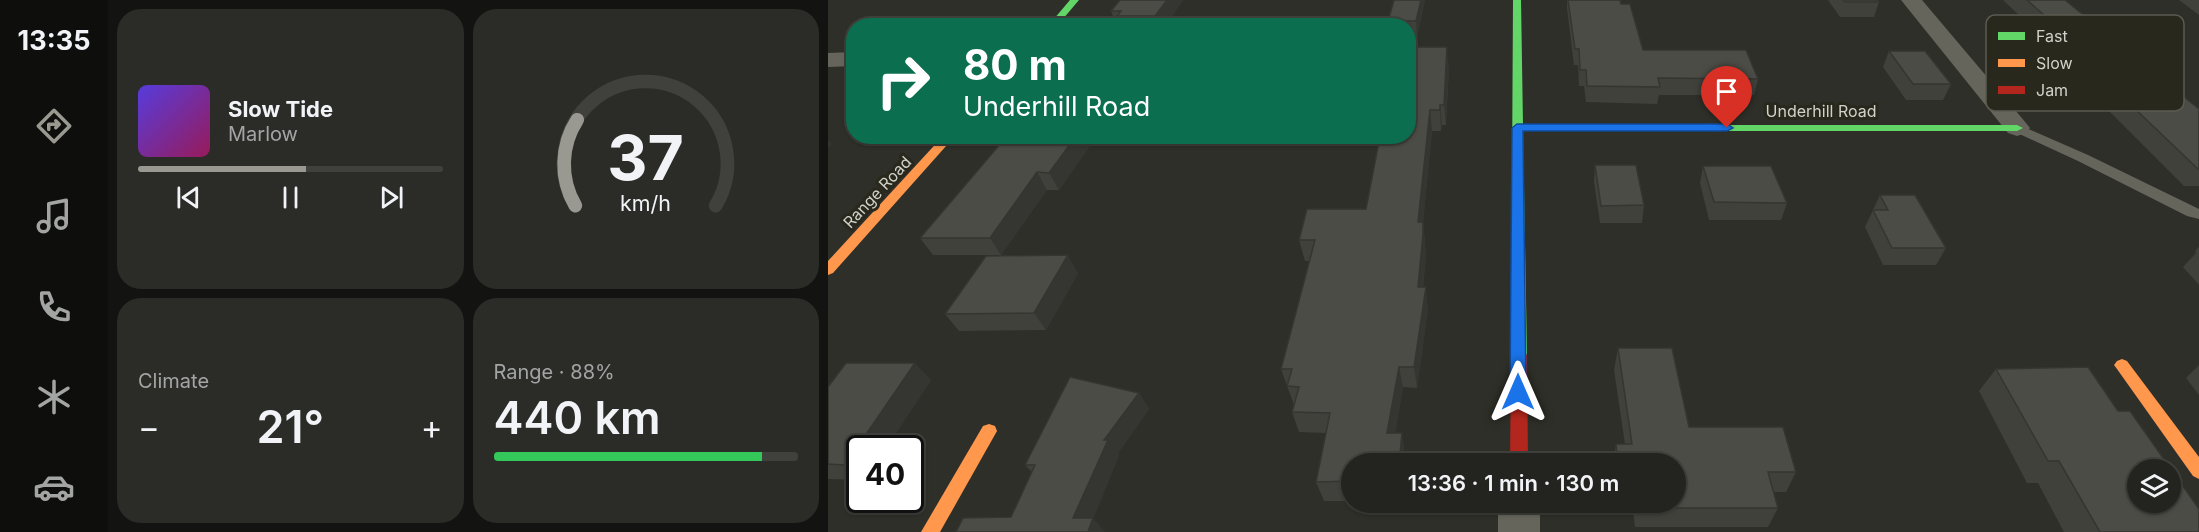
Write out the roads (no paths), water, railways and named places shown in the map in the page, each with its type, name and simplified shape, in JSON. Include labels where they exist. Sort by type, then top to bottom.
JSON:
[{"type":"street","points":[[1059,18],[1075,0]]},
{"type":"street","points":[[1517,0],[1518,453]]},
{"type":"street","points":[[1911,0],[1986,91]]},
{"type":"street","points":[[828,60],[846,60]]},
{"type":"street","points":[[2003,111],[2017,128]]},
{"type":"street","name":"Underhill Road","points":[[1517,128],[2017,128]]},
{"type":"street","name":"Range Road","points":[[828,270],[943,144]]},
{"type":"street","points":[[2122,365],[2199,471]]},
{"type":"street","points":[[930,532],[989,431]]},
{"type":"street","points":[[1519,513],[1519,532]]},
{"type":"lane","points":[[2017,128],[2083,158],[2192,213],[2199,214]]}]
